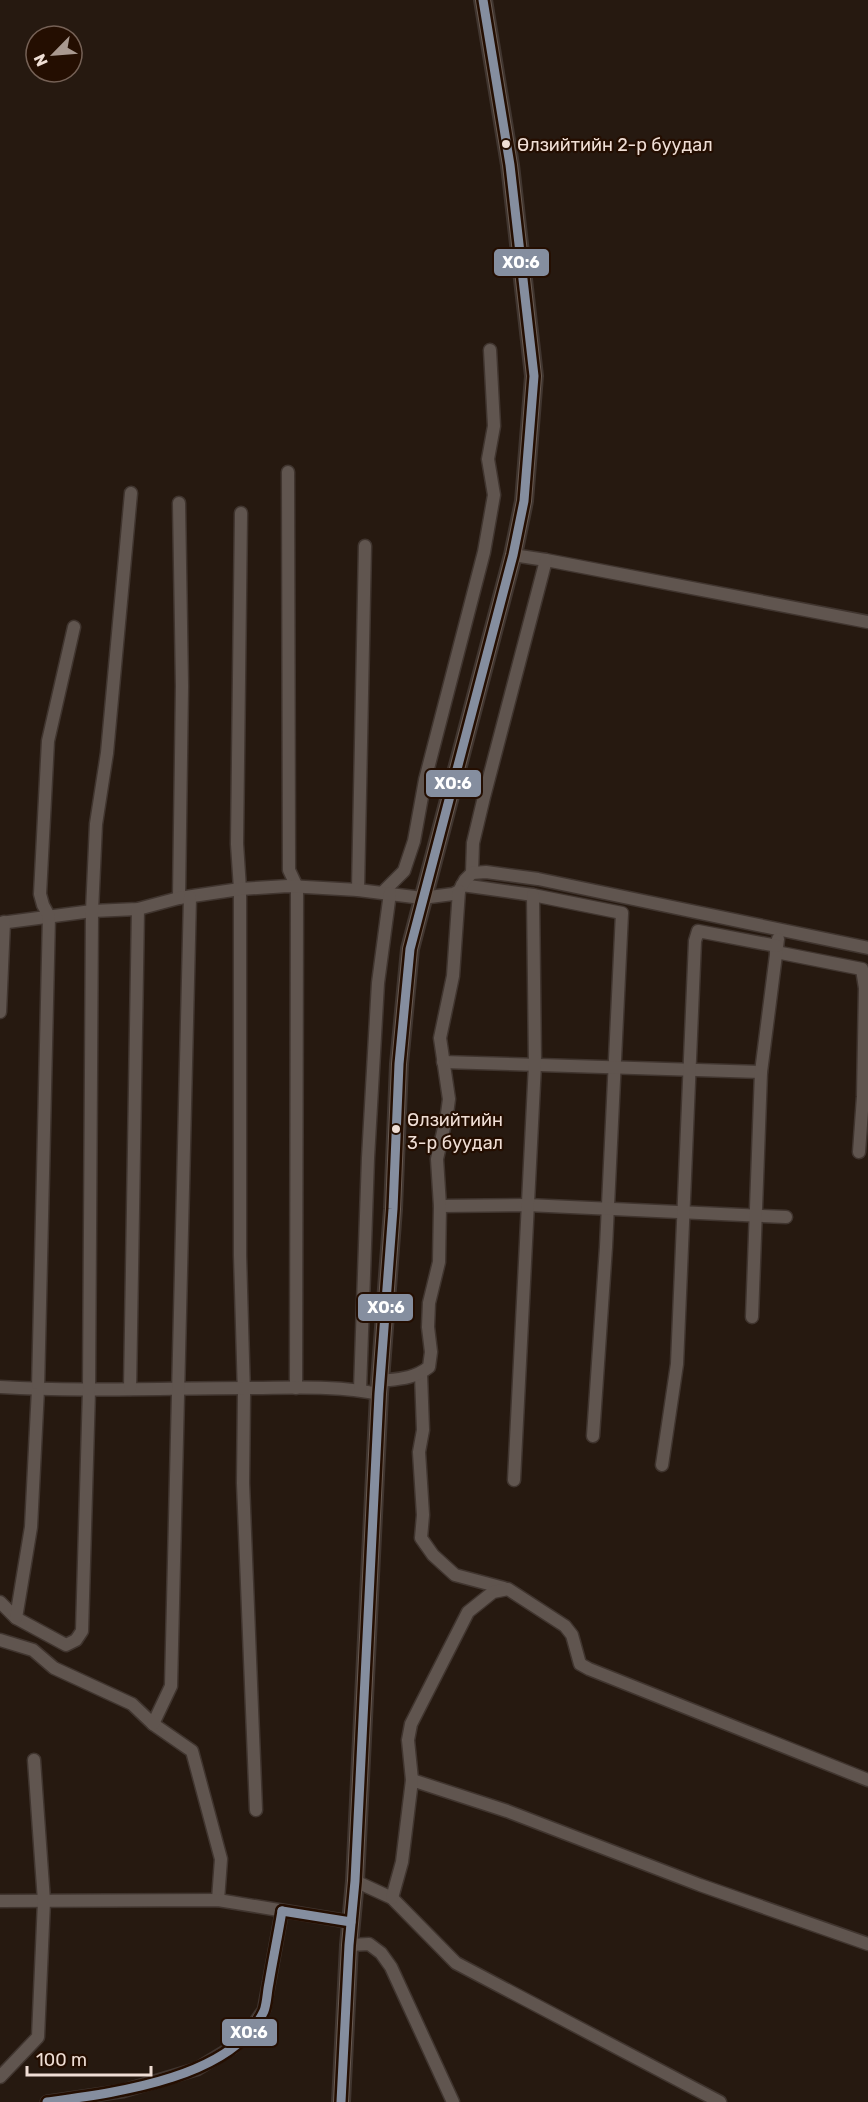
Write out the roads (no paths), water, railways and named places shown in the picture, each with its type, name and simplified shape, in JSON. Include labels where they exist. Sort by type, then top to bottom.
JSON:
[{"type":"main road","points":[[341,2102],[349,1946],[355,1881],[380,1387],[393,1209],[399,1064],[410,950],[513,555],[524,501],[534,376],[510,165],[483,0]]},
{"type":"street","points":[[360,1390],[368,1158],[378,983],[386,892],[404,871],[414,841],[425,780],[484,552],[494,495],[488,459],[494,426],[490,350]]},
{"type":"street","points":[[288,472],[289,870],[297,887],[296,1388]]},
{"type":"street","points":[[0,1602],[16,1618],[66,1645],[76,1640],[82,1631],[89,1390],[92,911],[96,824],[107,753],[131,493]]},
{"type":"street","points":[[153,1724],[171,1686],[179,1387],[184,897],[179,503]]},
{"type":"street","points":[[241,513],[237,844],[240,889],[240,1255],[244,1388],[243,1483],[256,1810]]},
{"type":"street","points":[[358,890],[365,546]]},
{"type":"street","points":[[513,555],[868,622]]},
{"type":"street","points":[[0,1012],[2,922],[92,911],[138,909],[184,897],[240,889],[297,887],[358,890],[422,898],[453,894],[461,888],[472,873],[473,843],[546,560]]},
{"type":"street","points":[[16,1618],[31,1527],[38,1389],[49,916],[40,894],[48,741],[74,627]]},
{"type":"street","points":[[472,873],[486,872],[537,879],[868,948]]},
{"type":"street","points":[[461,888],[532,895],[622,913],[608,1208],[592,1436]]},
{"type":"street","points":[[0,1387],[89,1390],[179,1387],[360,1390],[380,1387],[421,1374],[429,1367],[431,1352],[428,1327],[429,1303],[439,1262],[440,1206],[437,1159],[449,1099],[440,1038],[453,976],[461,888]]},
{"type":"street","points":[[514,1480],[534,1064],[532,895]]},
{"type":"street","points":[[130,1389],[138,909]]},
{"type":"street","points":[[752,1317],[761,1072],[779,929]]},
{"type":"street","points":[[662,1465],[677,1364],[695,942],[698,931],[865,970],[867,989],[860,1152]]},
{"type":"street","points":[[442,1062],[761,1072]]},
{"type":"street","points":[[440,1206],[527,1205],[786,1217]]},
{"type":"street","points":[[421,1374],[423,1430],[419,1452],[423,1515],[421,1538],[433,1555],[455,1575],[508,1589],[565,1626],[572,1635],[580,1664],[589,1669],[868,1780]]},
{"type":"street","points":[[392,1898],[402,1862],[412,1780],[408,1740],[411,1724],[468,1612],[493,1592],[508,1589]]},
{"type":"street","points":[[0,1641],[33,1650],[54,1668],[132,1704],[153,1724],[192,1751],[221,1859],[218,1900]]},
{"type":"street","points":[[0,2077],[38,2037],[44,1901],[34,1760]]},
{"type":"street","points":[[412,1780],[507,1811],[700,1885],[868,1944]]},
{"type":"street","points":[[355,1881],[392,1898],[456,1963],[720,2102]]},
{"type":"street","points":[[0,1901],[218,1900],[351,1922]]},
{"type":"street","points":[[47,2102],[123,2091],[197,2068],[233,2048],[247,2034],[264,2010],[282,1911]]},
{"type":"street","points":[[349,1946],[369,1944],[381,1953],[391,1967],[453,2102]]},
{"type":"street","points":[[113,2102],[123,2091]]},
{"type":"place","name":"Өлзийтийн 2-р буудал","points":[[506,144]]},
{"type":"place","name":"Өлзийтийн 3-р буудал","points":[[396,1129]]}]
